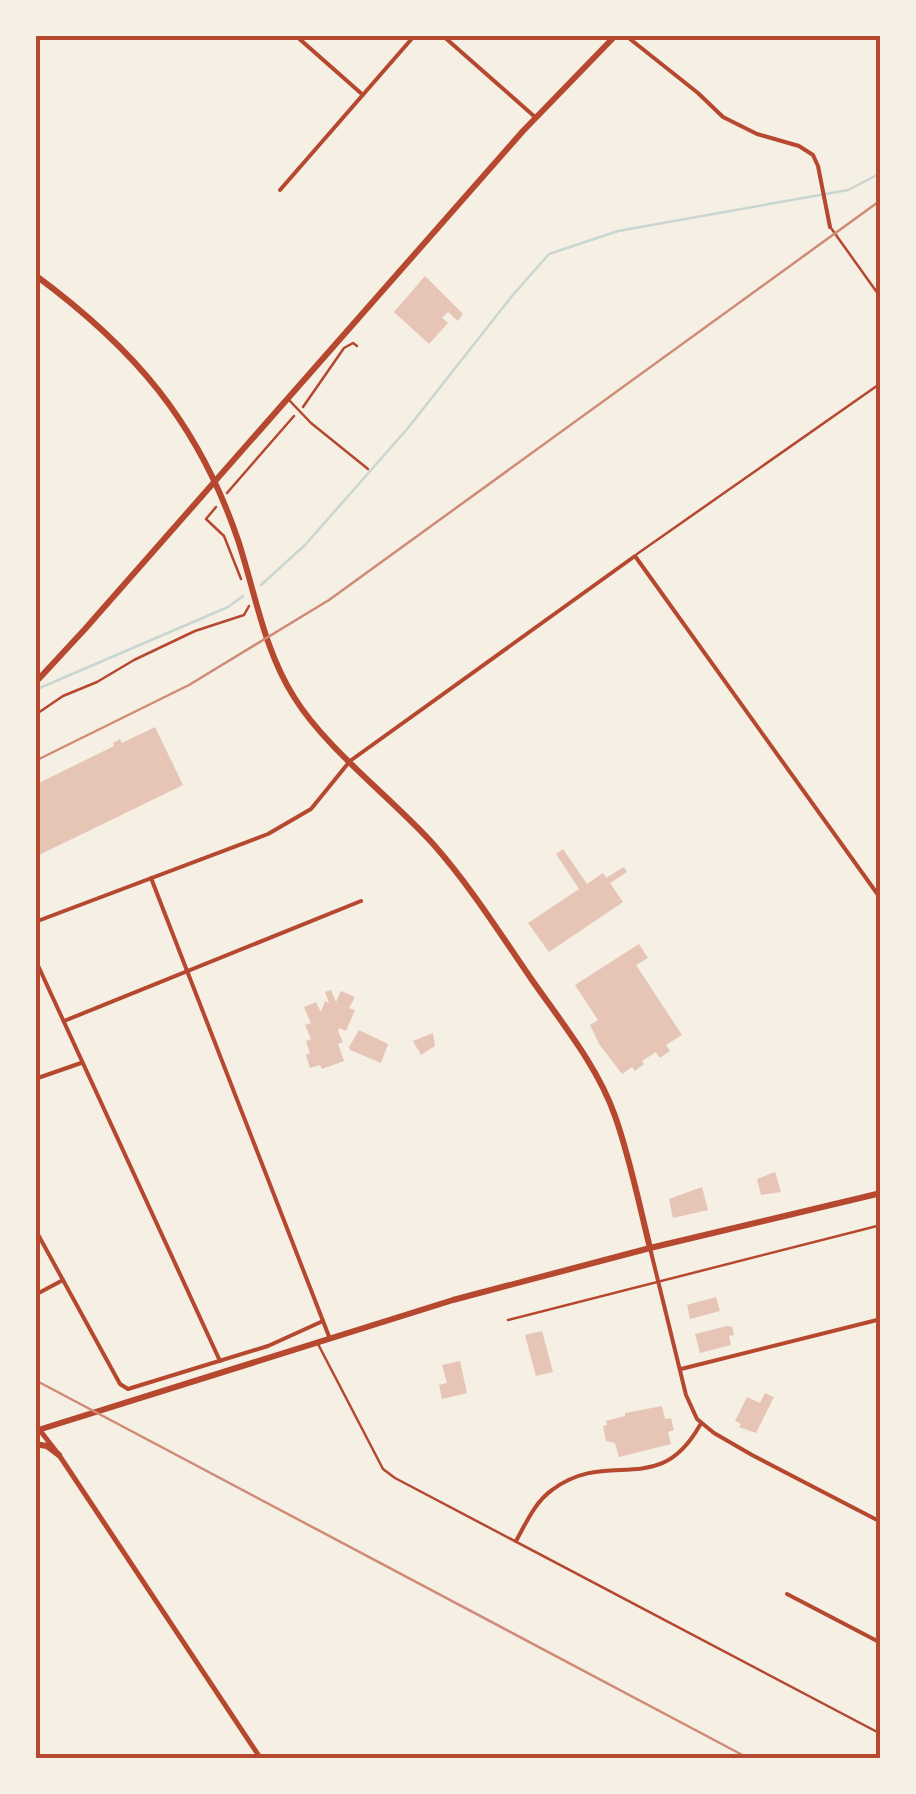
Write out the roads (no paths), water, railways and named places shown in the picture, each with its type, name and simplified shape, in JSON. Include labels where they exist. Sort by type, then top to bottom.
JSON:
[{"type":"main road","points":[[35,682],[535,117],[616,35]]},
{"type":"main road","points":[[35,274],[90,316],[132,356],[178,413],[216,481],[284,680],[304,712],[424,834],[461,878],[595,1074],[615,1116],[650,1248]]},
{"type":"main road","points":[[35,1427],[453,1300],[881,1193]]},
{"type":"main road","points":[[35,1444],[47,1446],[59,1455]]},
{"type":"street","points":[[295,35],[363,95]]},
{"type":"street","points":[[280,190],[414,35]]},
{"type":"street","points":[[442,35],[535,117]]},
{"type":"street","points":[[625,35],[723,116],[756,134],[799,146],[813,155],[830,227]]},
{"type":"street","points":[[35,922],[268,834],[298,819],[311,809],[350,760],[634,556],[881,899]]},
{"type":"street","points":[[152,878],[330,1339]]},
{"type":"street","points":[[64,1020],[361,902]]},
{"type":"street","points":[[35,959],[220,1361]]},
{"type":"street","points":[[35,1079],[82,1063]]},
{"type":"street","points":[[35,1229],[120,1384],[128,1389],[268,1346],[323,1321]]},
{"type":"street","points":[[650,1248],[691,1408],[701,1423],[752,1455],[881,1522]]},
{"type":"street","points":[[35,1295],[64,1280]]},
{"type":"street","points":[[681,1369],[881,1319]]},
{"type":"street","points":[[516,1540],[535,1508],[561,1484],[592,1470],[658,1466],[674,1460],[701,1423]]},
{"type":"street","points":[[35,1427],[59,1455],[261,1759]]},
{"type":"street","points":[[787,1594],[881,1643]]},
{"type":"lane","points":[[830,227],[881,298]]},
{"type":"lane","points":[[634,556],[881,383]]},
{"type":"lane","points":[[286,398],[368,468]]},
{"type":"lane","points":[[508,1320],[881,1225]]},
{"type":"lane","points":[[318,1343],[383,1469],[395,1478],[881,1734]]},
{"type":"waterway","points":[[261,585],[305,545],[408,428],[549,254],[618,231],[848,190],[881,173]]},
{"type":"waterway","points":[[35,690],[228,607],[243,596]]},
{"type":"railway","points":[[35,761],[189,685],[329,600],[881,200]]},
{"type":"railway","points":[[35,1380],[750,1759]]}]
